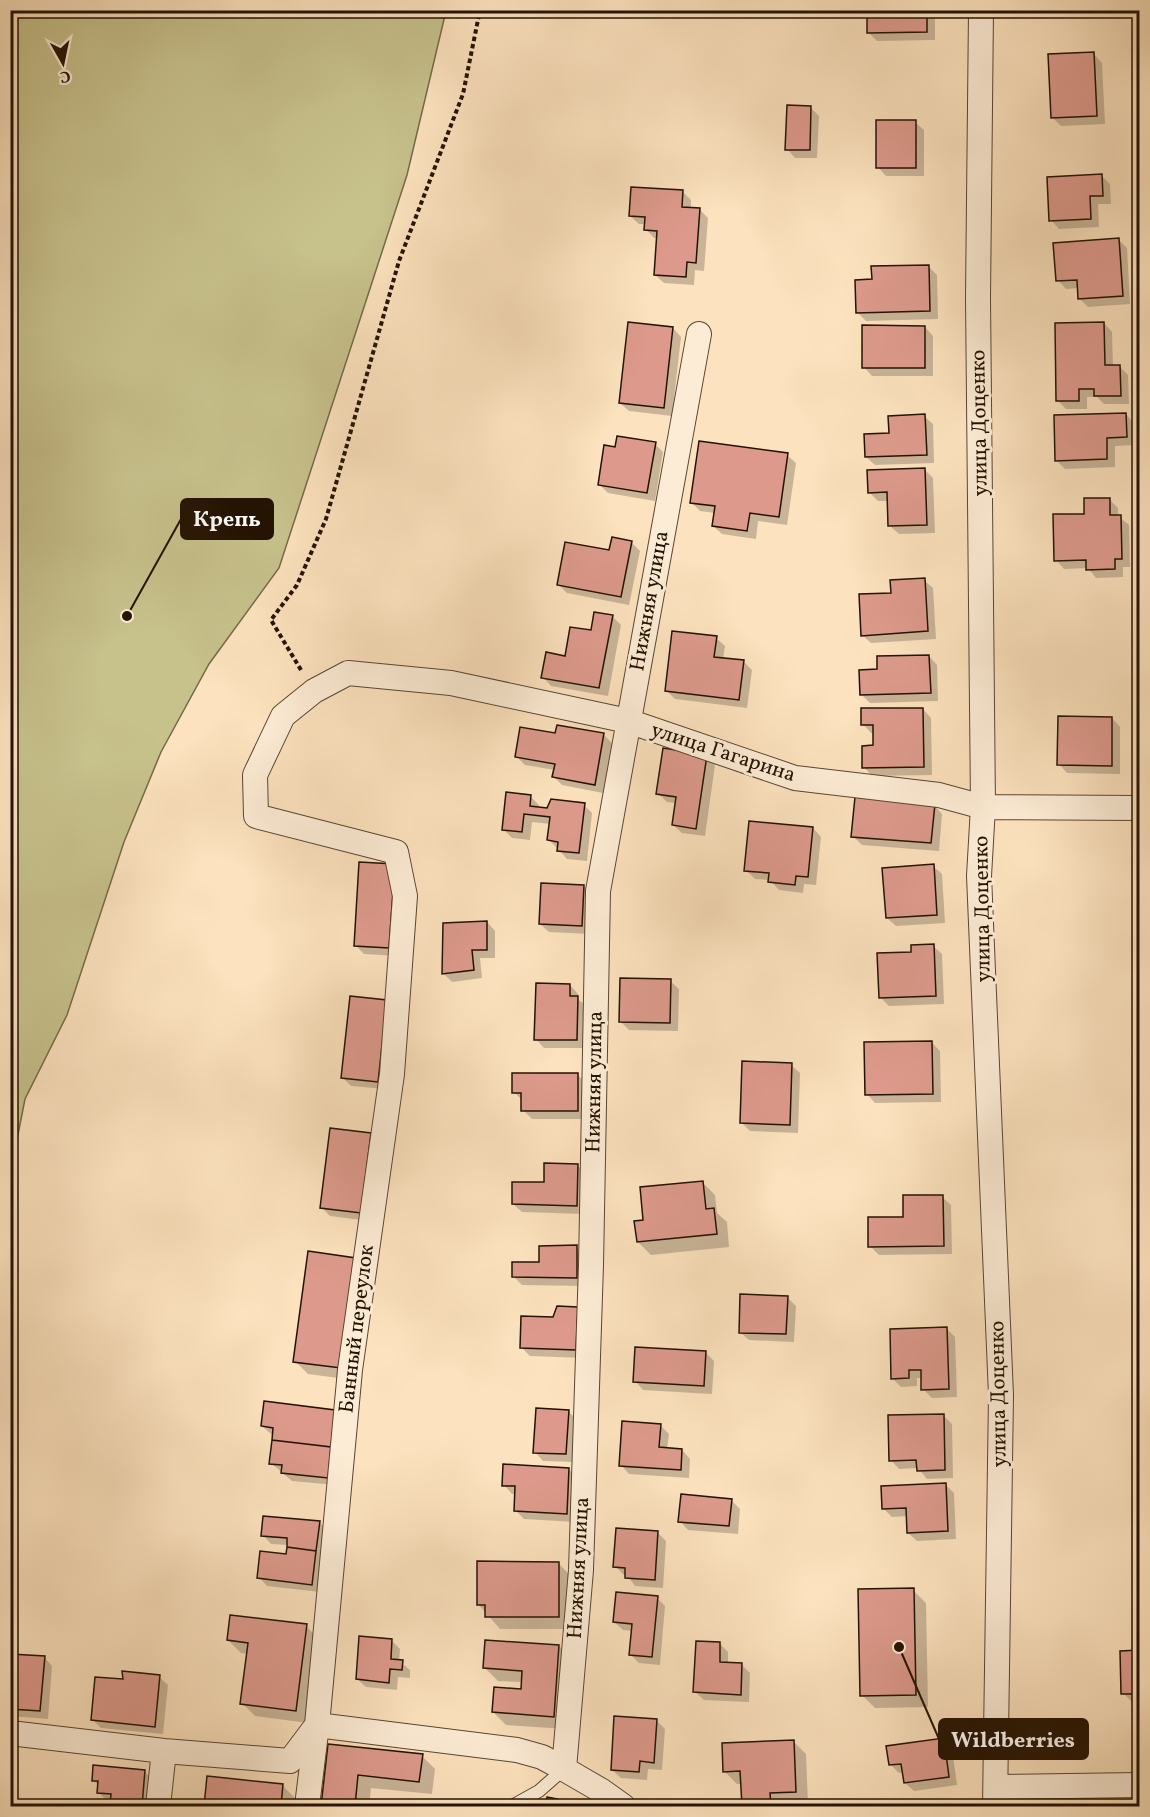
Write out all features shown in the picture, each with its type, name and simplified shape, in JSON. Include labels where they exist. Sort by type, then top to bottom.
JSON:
[{"type":"street","name":"улица Доценко","points":[[981,10],[978,298],[983,807],[979,876],[1001,1395],[995,1797]]},
{"type":"street","name":"Нижняя улица","points":[[564,1768],[581,1570],[591,1253],[598,891],[699,334]]},
{"type":"street","name":"улица Гагарина","points":[[396,852],[256,816],[255,775],[282,716],[314,691],[348,673],[451,683],[628,721],[795,778],[939,795],[983,807],[1140,808]]},
{"type":"street","name":"Банный переулок","points":[[307,1806],[317,1725],[350,1370],[392,1074],[405,896],[396,852]]},
{"type":"street","points":[[10,1733],[164,1751],[290,1761],[317,1725],[517,1750],[542,1757],[564,1768],[623,1806]]},
{"type":"street","points":[[158,1806],[164,1751]]},
{"type":"street","points":[[995,1797],[1140,1785]]},
{"type":"lane","points":[[512,1806],[539,1791],[564,1768]]},
{"type":"path","points":[[314,691],[272,620],[297,585],[326,519],[399,261],[464,94],[480,10]]},
{"type":"shaded area","points":[[11,10],[446,11],[407,175],[279,568],[209,664],[161,752],[124,842],[67,1015],[25,1099],[11,1170]]},
{"type":"building","points":[[867,10],[927,10],[927,32],[867,33]]},
{"type":"building","points":[[1094,52],[1097,116],[1051,118],[1048,54]]},
{"type":"building","points":[[787,105],[811,106],[810,150],[785,150]]},
{"type":"building","points":[[876,120],[916,120],[916,168],[876,168]]},
{"type":"building","points":[[1102,174],[1103,196],[1090,196],[1091,219],[1049,221],[1047,177]]},
{"type":"building","points":[[631,187],[683,190],[682,207],[700,208],[696,263],[687,262],[686,277],[654,275],[657,231],[644,230],[645,217],[629,216]]},
{"type":"building","points":[[1119,238],[1123,296],[1078,299],[1077,280],[1056,281],[1053,243]]},
{"type":"building","points":[[929,265],[930,311],[856,313],[855,280],[872,279],[871,266]]},
{"type":"building","points":[[628,322],[673,327],[664,408],[619,403]]},
{"type":"building","points":[[1104,322],[1105,365],[1120,365],[1121,396],[1094,396],[1094,389],[1079,389],[1079,401],[1056,401],[1055,323]]},
{"type":"building","points":[[862,325],[925,326],[925,368],[862,368]]},
{"type":"building","points":[[1126,413],[1127,437],[1107,438],[1107,459],[1055,461],[1054,415]]},
{"type":"building","points":[[925,414],[927,455],[865,457],[864,434],[889,433],[888,416]]},
{"type":"building","points":[[617,436],[656,442],[647,493],[598,485],[604,445],[615,447]]},
{"type":"building","points":[[699,441],[788,453],[779,517],[750,513],[747,531],[712,526],[715,506],[690,503]]},
{"type":"building","points":[[925,468],[927,525],[888,526],[887,492],[868,493],[867,470]]},
{"type":"building","points":[[1084,498],[1110,498],[1110,515],[1121,515],[1122,559],[1115,559],[1115,569],[1086,570],[1086,560],[1054,561],[1053,514],[1084,514]]},
{"type":"building","points":[[612,537],[632,541],[621,597],[557,585],[565,542],[609,550]]},
{"type":"building","points":[[925,578],[928,631],[861,636],[859,594],[891,593],[890,580]]},
{"type":"building","points":[[594,612],[613,615],[599,688],[541,678],[546,652],[565,656],[570,627],[591,630]]},
{"type":"building","points":[[672,631],[717,636],[714,657],[744,660],[739,700],[665,691]]},
{"type":"building","points":[[929,655],[931,693],[860,695],[859,670],[877,669],[877,656]]},
{"type":"building","points":[[861,708],[923,708],[924,767],[862,768],[862,746],[873,745],[873,725],[861,725]]},
{"type":"building","points":[[1058,716],[1112,717],[1112,766],[1057,765]]},
{"type":"building","points":[[557,725],[604,733],[595,785],[552,777],[555,764],[515,757],[520,727],[555,733]]},
{"type":"building","points":[[663,748],[707,755],[696,829],[672,825],[676,797],[656,794]]},
{"type":"building","points":[[506,792],[531,795],[530,806],[547,808],[551,799],[585,803],[579,853],[557,851],[558,842],[547,840],[550,817],[524,814],[522,832],[502,830]]},
{"type":"building","points":[[855,797],[935,804],[931,843],[851,837]]},
{"type":"building","points":[[749,821],[813,827],[808,877],[796,876],[795,885],[768,882],[769,873],[744,871]]},
{"type":"building","points":[[359,862],[395,864],[389,948],[354,946]]},
{"type":"building","points":[[934,864],[937,915],[886,918],[882,868]]},
{"type":"building","points":[[541,883],[584,885],[582,926],[539,924]]},
{"type":"building","points":[[487,921],[487,950],[472,950],[474,970],[442,974],[443,923]]},
{"type":"building","points":[[934,944],[936,996],[879,998],[877,953],[911,952],[911,945]]},
{"type":"building","points":[[620,978],[671,979],[670,1023],[619,1022]]},
{"type":"building","points":[[536,983],[570,984],[570,996],[578,996],[577,1040],[534,1040]]},
{"type":"building","points":[[350,996],[387,1000],[378,1082],[341,1078]]},
{"type":"building","points":[[932,1041],[933,1094],[865,1095],[864,1042]]},
{"type":"building","points":[[742,1061],[792,1063],[790,1125],[740,1123]]},
{"type":"building","points":[[512,1073],[578,1073],[578,1111],[521,1111],[521,1093],[512,1093]]},
{"type":"building","points":[[330,1128],[371,1133],[361,1213],[320,1208]]},
{"type":"building","points":[[544,1163],[578,1164],[577,1206],[512,1204],[512,1182],[544,1182]]},
{"type":"building","points":[[703,1181],[706,1209],[714,1208],[717,1234],[637,1242],[634,1221],[643,1220],[640,1187]]},
{"type":"building","points":[[903,1195],[943,1195],[944,1246],[868,1247],[868,1217],[903,1217]]},
{"type":"building","points":[[577,1245],[577,1278],[512,1277],[512,1262],[539,1262],[539,1246]]},
{"type":"building","points":[[308,1251],[356,1258],[341,1368],[293,1362]]},
{"type":"building","points":[[740,1294],[788,1296],[786,1334],[739,1333]]},
{"type":"building","points":[[557,1306],[578,1307],[576,1350],[520,1348],[521,1316],[553,1317]]},
{"type":"building","points":[[947,1327],[949,1389],[921,1390],[921,1370],[909,1370],[909,1378],[891,1379],[890,1329]]},
{"type":"building","points":[[635,1347],[706,1351],[704,1386],[633,1382]]},
{"type":"building","points":[[264,1401],[335,1410],[331,1447],[272,1440],[273,1428],[261,1426]]},
{"type":"building","points":[[536,1408],[569,1410],[566,1454],[533,1453]]},
{"type":"building","points":[[944,1414],[945,1470],[917,1471],[916,1460],[889,1461],[888,1415]]},
{"type":"building","points":[[622,1421],[661,1424],[659,1447],[682,1449],[681,1470],[619,1466]]},
{"type":"building","points":[[272,1440],[331,1447],[328,1478],[281,1473],[282,1465],[269,1464]]},
{"type":"building","points":[[503,1464],[569,1468],[567,1514],[514,1511],[515,1486],[502,1486]]},
{"type":"building","points":[[946,1483],[948,1531],[907,1533],[906,1508],[882,1509],[881,1486]]},
{"type":"building","points":[[681,1494],[732,1499],[729,1526],[678,1522]]},
{"type":"building","points":[[263,1516],[320,1521],[316,1551],[287,1547],[287,1538],[261,1536]]},
{"type":"building","points":[[616,1528],[658,1531],[655,1580],[625,1578],[625,1568],[613,1567]]},
{"type":"building","points":[[287,1547],[316,1551],[312,1585],[257,1578],[260,1551],[286,1554]]},
{"type":"building","points":[[477,1561],[559,1562],[559,1617],[485,1617],[485,1605],[477,1605]]},
{"type":"building","points":[[914,1588],[916,1695],[860,1696],[858,1589]]},
{"type":"building","points":[[616,1592],[658,1596],[652,1657],[629,1655],[632,1624],[613,1622]]},
{"type":"building","points":[[230,1615],[307,1624],[296,1711],[240,1704],[248,1643],[227,1640]]},
{"type":"building","points":[[359,1636],[392,1639],[391,1659],[403,1660],[402,1670],[390,1669],[389,1683],[356,1679]]},
{"type":"building","points":[[485,1640],[559,1645],[554,1717],[492,1712],[494,1687],[521,1689],[522,1671],[483,1668]]},
{"type":"building","points":[[696,1641],[720,1642],[720,1662],[742,1663],[741,1695],[693,1692]]},
{"type":"building","points":[[1140,1650],[1140,1694],[1121,1694],[1120,1651]]},
{"type":"building","points":[[10,1654],[45,1656],[40,1711],[10,1709]]},
{"type":"building","points":[[122,1671],[160,1675],[155,1727],[91,1720],[95,1677],[123,1679]]},
{"type":"building","points":[[614,1716],[657,1719],[654,1763],[640,1761],[639,1772],[611,1770]]},
{"type":"building","points":[[944,1738],[949,1777],[904,1783],[901,1764],[889,1765],[886,1746]]},
{"type":"building","points":[[794,1740],[796,1792],[770,1793],[771,1806],[742,1806],[740,1771],[723,1772],[722,1743]]},
{"type":"building","points":[[328,1744],[423,1754],[419,1782],[358,1775],[355,1806],[321,1806]]},
{"type":"building","points":[[93,1765],[145,1770],[142,1806],[84,1806],[85,1802],[110,1804],[111,1794],[97,1793],[98,1781],[92,1781]]},
{"type":"building","points":[[207,1776],[283,1784],[281,1806],[204,1806]]},
{"type":"building","points":[[547,1797],[558,1799],[557,1806],[545,1806]]},
{"type":"place","name":"Крепь","points":[[127,616]]},
{"type":"place","name":"Wildberries","points":[[899,1647]]}]
